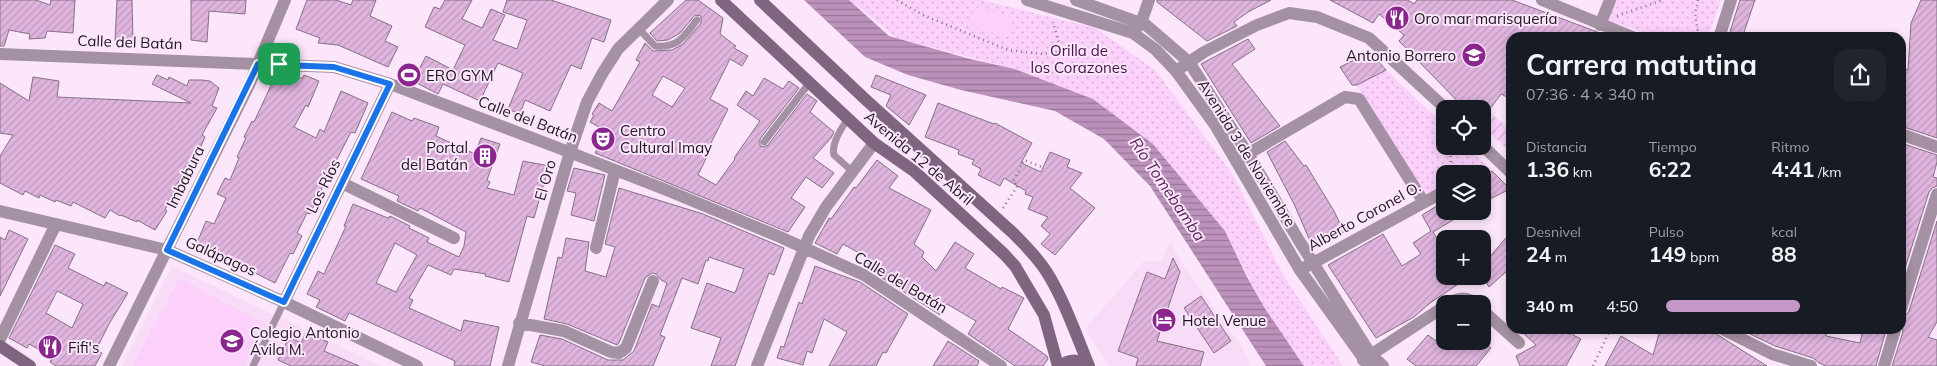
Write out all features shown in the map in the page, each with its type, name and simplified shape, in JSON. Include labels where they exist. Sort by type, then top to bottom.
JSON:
[{"type":"main road","name":"Avenida 12 de Abril","points":[[721,0],[874,143],[914,171],[1004,254],[1015,266],[1044,315],[1059,366],[1076,360],[1089,366]]},
{"type":"main road","name":"Avenida 12 de Abril","points":[[760,0],[1026,246],[1046,272],[1070,320],[1089,366]]},
{"type":"main road","points":[[0,346],[30,366]]},
{"type":"street","name":"Imbabura","points":[[109,366],[258,64],[285,0]]},
{"type":"street","name":"El Oro","points":[[508,366],[570,152],[587,102],[618,49],[668,0]]},
{"type":"street","name":"Avenida 3 de Noviembre","points":[[1027,0],[1137,28],[1176,71],[1215,125],[1300,270],[1368,360],[1383,366]]},
{"type":"street","name":"Avenida 3 de Noviembre","points":[[1076,0],[1137,28],[1176,50],[1189,62],[1248,154],[1313,262],[1368,360]]},
{"type":"street","points":[[1137,28],[1149,0]]},
{"type":"street","points":[[1542,0],[1619,32]]},
{"type":"street","points":[[1600,25],[1610,0]]},
{"type":"street","points":[[1721,32],[1731,0]]},
{"type":"street","points":[[1176,71],[1204,52],[1257,25],[1289,13],[1317,17],[1369,38],[1436,100]]},
{"type":"street","name":"Calle del Batán","points":[[0,54],[334,67],[390,84],[570,152],[780,237],[864,276],[1001,366]]},
{"type":"street","name":"Los Ríos","points":[[284,302],[390,84]]},
{"type":"street","points":[[1235,160],[1345,97],[1359,99],[1423,201]]},
{"type":"street","points":[[1906,136],[1937,148]]},
{"type":"street","points":[[757,366],[803,248],[826,206],[874,143]]},
{"type":"street","points":[[1491,154],[1506,168]]},
{"type":"street","points":[[596,248],[615,170]]},
{"type":"street","points":[[342,184],[454,238]]},
{"type":"street","points":[[1906,293],[1937,194]]},
{"type":"street","name":"Alberto Coronel O.","points":[[1300,270],[1436,195]]},
{"type":"street","name":"Galápagos","points":[[0,211],[167,250],[284,302],[409,364]]},
{"type":"street","points":[[0,338],[56,224]]},
{"type":"street","points":[[520,324],[564,331],[611,352],[619,353],[626,348],[653,281]]},
{"type":"street","points":[[1368,360],[1436,312]]},
{"type":"street","points":[[1491,318],[1506,332]]},
{"type":"street","points":[[1508,334],[1518,343]]},
{"type":"street","points":[[1732,334],[1772,354],[1811,366]]},
{"type":"street","points":[[1884,366],[1894,334]]},
{"type":"street","points":[[1772,354],[1784,366]]},
{"type":"lane","points":[[638,28],[655,46],[665,47],[678,44],[697,20]]},
{"type":"lane","points":[[764,142],[810,82]]},
{"type":"lane","points":[[848,118],[833,151],[834,155],[853,172]]},
{"type":"lane","points":[[253,366],[284,302]]},
{"type":"path","points":[[897,0],[923,15],[1008,50],[1042,54],[1061,52],[1050,11],[1051,6]]},
{"type":"path","points":[[1600,25],[1606,20],[1663,0]]},
{"type":"path","points":[[1698,0],[1695,14],[1698,32]]},
{"type":"path","points":[[997,218],[1018,185],[1013,182],[1024,160],[1042,167]]},
{"type":"path","points":[[1593,366],[1608,334]]},
{"type":"shaded area","points":[[1170,241],[1184,267],[1243,348],[1250,366],[1109,366],[1085,329],[1143,262],[1162,261]]},
{"type":"shaded area","name":"Colegio Antonio Ávila M.","points":[[172,266],[381,366],[122,366]]},
{"type":"green space","name":"Orilla de los Corazones","points":[[850,0],[981,0],[1095,28],[1155,70],[1233,175],[1282,273],[1343,366],[1305,366],[1264,307],[1225,231],[1153,144],[1093,99],[1015,69],[897,38]]},
{"type":"green space","points":[[1613,0],[1721,0],[1710,32],[1643,32],[1606,20]]},
{"type":"green space","points":[[975,7],[1014,18],[1008,37],[969,26]]},
{"type":"green space","points":[[1386,70],[1436,117],[1436,155],[1475,155],[1486,165],[1436,165],[1436,195],[1426,199],[1357,85]]},
{"type":"green space","points":[[1491,114],[1506,126],[1506,148],[1491,134]]},
{"type":"green space","points":[[179,278],[266,324],[244,366],[133,366]]},
{"type":"water","name":"Río Tomebamba","points":[[804,0],[849,0],[889,36],[970,59],[1015,69],[1093,99],[1153,144],[1225,231],[1264,307],[1304,366],[1266,366],[1150,186],[1104,139],[1055,111],[961,90],[908,75],[865,57]]},
{"type":"building","points":[[0,0],[36,0],[50,5],[51,0],[75,0],[73,33],[47,31],[45,38],[29,39],[30,34],[9,30],[4,46],[0,46]]},
{"type":"building","points":[[117,0],[132,0],[133,41],[115,41]]},
{"type":"building","points":[[191,0],[246,0],[245,14],[209,11],[207,42],[191,40]]},
{"type":"building","points":[[307,0],[336,0],[351,5],[353,0],[376,0],[370,16],[392,26],[385,41],[398,47],[388,67],[338,45],[318,43],[320,38],[296,29]]},
{"type":"building","points":[[445,0],[472,0],[462,19],[482,28],[491,9],[505,15],[493,40],[517,49],[527,20],[503,12],[507,0],[551,0],[611,20],[604,42],[592,38],[581,69],[571,65],[550,111],[525,100],[520,114],[508,109],[523,73],[498,63],[480,101],[443,84],[438,94],[413,81],[426,56],[453,70],[465,45],[425,27],[434,7],[440,9]]},
{"type":"building","points":[[686,0],[698,0],[723,18],[720,34],[736,46],[734,48],[748,56],[742,66],[730,59],[710,99],[728,109],[698,175],[716,185],[760,121],[737,105],[746,91],[753,96],[764,78],[783,89],[789,81],[799,88],[760,139],[760,146],[764,147],[768,145],[807,94],[817,101],[810,112],[834,132],[813,158],[834,173],[822,188],[806,177],[791,198],[805,207],[788,232],[595,153],[606,131],[590,122],[594,115],[592,114],[599,103],[612,111],[640,62],[636,60],[645,43],[653,51],[672,50],[683,44],[701,23],[701,16],[695,15],[680,33],[668,40],[657,41],[650,33]],"holes":[[[663,76],[685,88],[672,107],[652,95]]]},
{"type":"building","points":[[1157,0],[1271,0],[1234,22],[1237,26],[1207,41],[1157,2]]},
{"type":"building","name":"Antonio Borrero","points":[[1330,0],[1408,0],[1414,4],[1417,0],[1512,0],[1597,32],[1506,32],[1506,96],[1501,94],[1491,108],[1491,100],[1456,100],[1399,41],[1404,35],[1379,14],[1373,23]]},
{"type":"building","points":[[1740,0],[1755,0],[1744,32],[1730,32]]},
{"type":"building","points":[[1921,0],[1937,0],[1937,138],[1906,128],[1906,69],[1908,70],[1911,23]]},
{"type":"building","points":[[1248,39],[1255,49],[1232,64],[1280,126],[1251,143],[1201,64]]},
{"type":"building","points":[[1370,52],[1386,70],[1357,85],[1352,85],[1340,67]]},
{"type":"building","points":[[157,75],[168,80],[169,77],[187,86],[189,80],[210,81],[219,88],[212,106],[217,108],[202,135],[205,137],[193,164],[188,162],[165,210],[167,211],[155,230],[137,220],[137,222],[120,216],[110,210],[105,218],[73,202],[71,206],[56,200],[55,202],[40,195],[39,198],[25,191],[23,195],[0,183],[0,156],[13,135],[0,133],[0,83],[29,101],[33,77],[59,81],[57,97],[191,103],[152,84]]},
{"type":"building","points":[[304,75],[319,81],[308,107],[306,105],[294,127],[316,138],[320,129],[324,132],[341,91],[368,103],[355,133],[351,132],[310,214],[307,213],[297,233],[302,236],[293,254],[290,253],[275,283],[218,254],[219,251],[197,243],[206,221],[214,224],[226,198],[217,194],[225,178],[230,180],[239,158],[237,157],[246,138],[244,137],[252,121],[254,122],[275,77],[303,78]]},
{"type":"building","points":[[876,75],[926,95],[909,125],[886,106],[891,95],[871,87]]},
{"type":"building","points":[[938,103],[995,123],[1032,143],[1021,163],[1041,172],[1050,152],[1070,160],[1067,167],[1082,173],[1070,188],[1095,208],[1055,255],[1041,244],[1050,234],[1041,226],[1048,217],[1028,209],[1033,197],[1025,194],[1026,191],[1004,178],[1000,186],[978,175],[981,169],[972,164],[974,160],[958,154],[959,150],[925,137]]},
{"type":"building","points":[[392,112],[412,121],[414,118],[439,127],[436,136],[475,154],[481,138],[500,144],[487,180],[490,182],[487,188],[514,195],[523,161],[549,166],[534,218],[527,216],[509,282],[485,276],[486,274],[454,269],[451,275],[428,265],[409,298],[413,300],[409,308],[461,331],[464,320],[499,327],[490,366],[454,366],[455,361],[349,313],[345,321],[316,307],[320,300],[307,294],[318,271],[324,274],[346,226],[344,226],[353,204],[388,218],[390,216],[410,226],[409,228],[429,238],[427,242],[459,257],[464,246],[466,232],[420,208],[418,211],[397,201],[399,196],[361,179]],"holes":[[[395,243],[417,255],[396,292],[376,283]]]},
{"type":"building","points":[[1285,141],[1304,166],[1306,165],[1334,211],[1344,232],[1313,248],[1295,206],[1267,152]]},
{"type":"building","points":[[1906,145],[1937,155],[1933,177],[1937,178],[1937,186],[1929,192],[1906,265]]},
{"type":"building","points":[[877,160],[898,176],[889,188],[931,210],[914,244],[924,252],[922,257],[936,271],[955,242],[974,254],[965,268],[1001,289],[1002,287],[1024,298],[1008,329],[1047,356],[1048,359],[1043,366],[1015,366],[968,334],[976,321],[947,304],[940,315],[865,267],[870,259],[843,244],[837,254],[815,243],[829,218],[831,219],[854,187],[856,188]]},
{"type":"building","points":[[574,168],[605,175],[594,221],[571,215],[576,193],[567,191]]},
{"type":"building","points":[[1491,172],[1506,185],[1506,191],[1491,198]]},
{"type":"building","points":[[619,188],[703,214],[784,248],[774,275],[769,273],[735,366],[711,366],[721,338],[691,328],[707,283],[735,293],[744,269],[709,257],[708,261],[706,260],[698,284],[682,278],[660,335],[665,337],[653,366],[545,366],[531,362],[540,335],[562,339],[608,360],[623,360],[634,351],[652,304],[659,307],[667,283],[652,273],[645,278],[617,345],[567,324],[544,319],[558,257],[562,258],[566,238],[589,242],[585,271],[606,277],[615,247],[605,244]]},
{"type":"building","points":[[1436,206],[1436,220],[1453,220],[1433,232],[1436,237],[1436,285],[1457,285],[1442,295],[1436,295],[1436,299],[1414,317],[1376,338],[1328,265],[1383,234],[1402,266],[1421,254],[1413,243],[1431,231],[1422,215]]},
{"type":"building","points":[[1937,221],[1937,322],[1928,337],[1937,340],[1937,366],[1892,366],[1902,334],[1906,334],[1906,315],[1909,311]]},
{"type":"building","points":[[9,230],[28,239],[0,296],[0,237],[5,240]]},
{"type":"building","points":[[1506,238],[1506,272],[1489,287],[1488,285],[1491,285],[1491,255]]},
{"type":"building","points":[[55,245],[75,254],[68,268],[104,286],[106,282],[128,293],[96,350],[102,353],[95,366],[56,366],[50,362],[53,357],[29,344],[27,348],[9,338]],"holes":[[[57,291],[83,304],[72,328],[46,313]]]},
{"type":"building","points":[[1173,258],[1180,272],[1157,341],[1204,352],[1200,366],[1136,366],[1138,358],[1118,351],[1147,272],[1165,279]]},
{"type":"building","points":[[815,266],[860,282],[908,314],[886,353],[883,352],[876,366],[829,366],[847,332],[824,319],[812,353],[807,351],[803,365],[777,358],[781,346],[784,347],[799,302],[802,304]]},
{"type":"building","points":[[1201,296],[1231,341],[1214,353],[1184,308]]},
{"type":"building","points":[[306,333],[328,342],[324,351],[359,366],[291,366],[278,360],[289,337],[301,343]]},
{"type":"building","points":[[1524,334],[1574,334],[1581,339],[1566,366],[1520,366],[1516,356],[1536,345]]},
{"type":"building","points":[[1659,334],[1716,334],[1767,366],[1605,366],[1621,336],[1653,355]]},
{"type":"building","points":[[1750,334],[1826,334],[1826,336],[1860,343],[1862,334],[1885,334],[1876,366],[1826,366],[1813,358],[1775,346]]},
{"type":"building","points":[[1428,335],[1436,341],[1436,350],[1489,350],[1476,366],[1416,366],[1407,359]]},
{"type":"building","points":[[948,341],[979,361],[977,366],[933,366]]},
{"type":"place","name":"Oro mar marisquería","points":[[1397,18]]},
{"type":"place","name":"Antonio Borrero","points":[[1474,55]]},
{"type":"place","name":"ERO GYM","points":[[409,75]]},
{"type":"place","name":"Centro Cultural Imay","points":[[603,139]]},
{"type":"place","name":"Portal del Batán","points":[[485,156]]},
{"type":"place","name":"Hotel Venue","points":[[1164,320]]},
{"type":"place","name":"Colegio Antonio Ávila M.","points":[[232,341]]},
{"type":"place","name":"Fifi's","points":[[50,347]]},
{"type":"route","points":[[258,64],[279,64],[334,67],[390,84],[284,302],[167,250],[258,64]]}]
